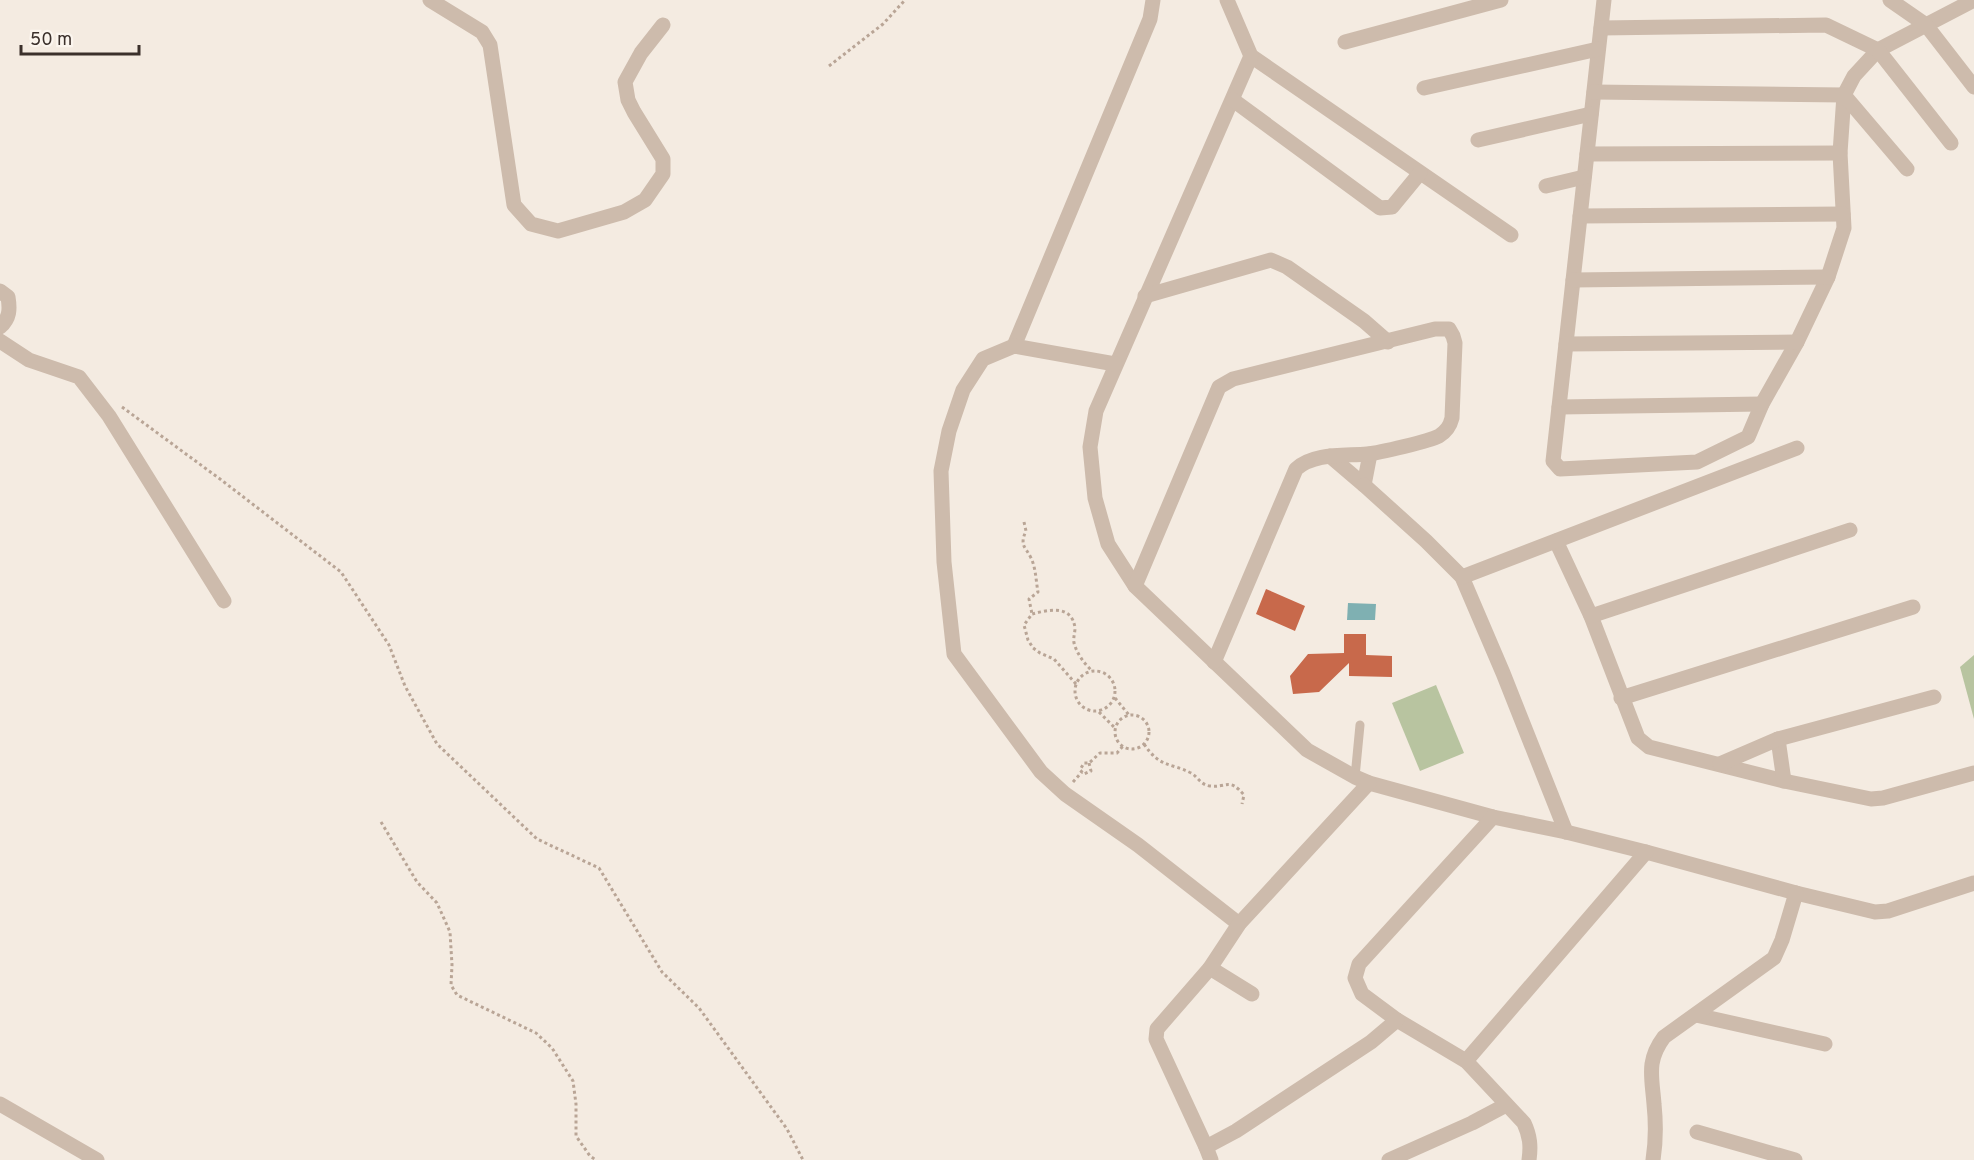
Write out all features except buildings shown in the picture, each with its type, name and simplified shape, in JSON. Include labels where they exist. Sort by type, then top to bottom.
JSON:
[{"type":"street","points":[[430,0],[482,32],[490,45],[514,205],[531,224],[558,231],[624,213],[645,200],[663,174],[663,159],[628,100],[625,82],[641,53],[663,25]]},
{"type":"street","points":[[1014,346],[1150,19],[1153,0]]},
{"type":"street","points":[[1227,0],[1251,56],[1511,235]]},
{"type":"street","points":[[1235,17],[1238,0]]},
{"type":"street","points":[[1345,42],[1502,0]]},
{"type":"street","points":[[1604,0],[1553,461],[1560,470],[1697,462],[1748,437],[1762,404],[1797,342],[1828,277],[1844,228],[1840,153],[1844,95],[1854,76],[1878,50],[1974,0]]},
{"type":"street","points":[[1890,0],[1926,26],[1974,87]]},
{"type":"street","points":[[1601,28],[1826,25],[1878,50],[1951,143]]},
{"type":"street","points":[[1424,88],[1598,49]]},
{"type":"street","points":[[1251,56],[1096,411],[1090,447],[1095,498],[1108,544],[1135,586],[1307,750],[1362,780],[1493,817],[1566,832],[1875,912],[1888,911],[1974,883]]},
{"type":"street","points":[[1594,92],[1844,95],[1907,169]]},
{"type":"street","points":[[1233,100],[1380,208],[1392,207],[1420,173]]},
{"type":"street","points":[[1478,140],[1591,114]]},
{"type":"street","points":[[1587,154],[1840,153]]},
{"type":"street","points":[[1546,186],[1584,177]]},
{"type":"street","points":[[1580,216],[1843,214]]},
{"type":"street","points":[[1145,296],[1268,254],[1364,321],[1388,342]]},
{"type":"street","points":[[1573,280],[1828,277]]},
{"type":"street","points":[[0,291],[8,297],[10,310],[0,327]]},
{"type":"street","points":[[1135,586],[1219,387],[1233,379],[1435,329],[1449,329],[1455,343],[1452,418],[1449,427],[1438,436],[1370,454],[1330,456],[1302,464],[1296,470],[1214,662]]},
{"type":"street","points":[[0,340],[29,360],[80,377],[109,416],[224,601]]},
{"type":"street","points":[[1566,344],[1797,342]]},
{"type":"street","points":[[1115,364],[1014,346],[983,359],[963,390],[949,431],[940,471],[944,562],[954,654],[1041,772],[1065,794],[1138,845],[1239,924]]},
{"type":"street","points":[[1559,407],[1762,404]]},
{"type":"street","points":[[1462,577],[1797,447]]},
{"type":"street","points":[[1364,484],[1370,454]]},
{"type":"street","points":[[1330,456],[1426,540],[1462,577],[1503,672],[1566,832]]},
{"type":"street","points":[[1590,616],[1850,530]]},
{"type":"street","points":[[1556,541],[1590,616],[1638,738],[1649,747],[1784,782],[1871,799],[1884,798],[1974,772]]},
{"type":"street","points":[[1621,698],[1913,608]]},
{"type":"street","points":[[1720,764],[1778,739],[1934,697]]},
{"type":"street","points":[[1778,739],[1784,782]]},
{"type":"street","points":[[1362,780],[1239,924],[1210,968],[1157,1029],[1156,1038],[1209,1153],[1236,1131],[1362,1048],[1397,1020]]},
{"type":"street","points":[[1493,817],[1359,964],[1355,978],[1362,994],[1397,1020],[1466,1061],[1524,1123],[1529,1133],[1531,1147],[1529,1160]]},
{"type":"street","points":[[1466,1061],[1646,852]]},
{"type":"street","points":[[1653,1160],[1656,1139],[1650,1074],[1656,1047],[1664,1037],[1774,958],[1782,940],[1796,893]]},
{"type":"street","points":[[1210,968],[1252,994]]},
{"type":"street","points":[[1696,1015],[1825,1044]]},
{"type":"street","points":[[0,1104],[97,1160]]},
{"type":"street","points":[[1389,1160],[1472,1124],[1506,1105]]},
{"type":"street","points":[[1697,1132],[1795,1160]]},
{"type":"lane","points":[[1360,725],[1362,780]]},
{"type":"path","points":[[829,66],[883,24],[905,0]]},
{"type":"path","points":[[115,402],[220,478],[340,572],[389,645],[405,686],[437,744],[537,839],[599,868],[662,972],[699,1008],[787,1128],[803,1160]]},
{"type":"path","points":[[1024,522],[1026,531],[1023,544],[1031,557],[1038,592],[1029,598],[1032,614]]},
{"type":"path","points":[[1076,684],[1054,659],[1040,653],[1028,640],[1024,625],[1032,614],[1053,609],[1067,614],[1075,628],[1075,645],[1079,656],[1092,671]]},
{"type":"path","points":[[1098,712],[1109,706],[1115,698],[1115,688],[1112,678],[1103,672],[1092,671],[1084,674],[1076,684],[1075,692],[1080,705],[1098,712],[1115,728],[1117,739],[1123,746],[1134,749],[1144,744],[1149,735],[1148,724],[1140,716],[1129,715],[1119,720],[1115,728]]},
{"type":"path","points":[[1115,698],[1129,715]]},
{"type":"path","points":[[1144,744],[1150,754],[1159,761],[1193,774],[1200,782],[1210,786],[1225,784],[1236,786],[1244,795],[1242,804]]},
{"type":"path","points":[[1089,763],[1100,753],[1117,753],[1123,746]]},
{"type":"path","points":[[381,822],[417,882],[436,903],[450,932],[451,985],[457,995],[536,1033],[552,1048],[573,1081],[576,1136],[590,1156],[596,1160]]},
{"type":"green space","points":[[1974,655],[1974,719],[1960,667]]},
{"type":"green space","points":[[1436,685],[1464,753],[1420,771],[1392,703]]},
{"type":"water","points":[[1348,603],[1376,604],[1375,620],[1347,620]]}]
